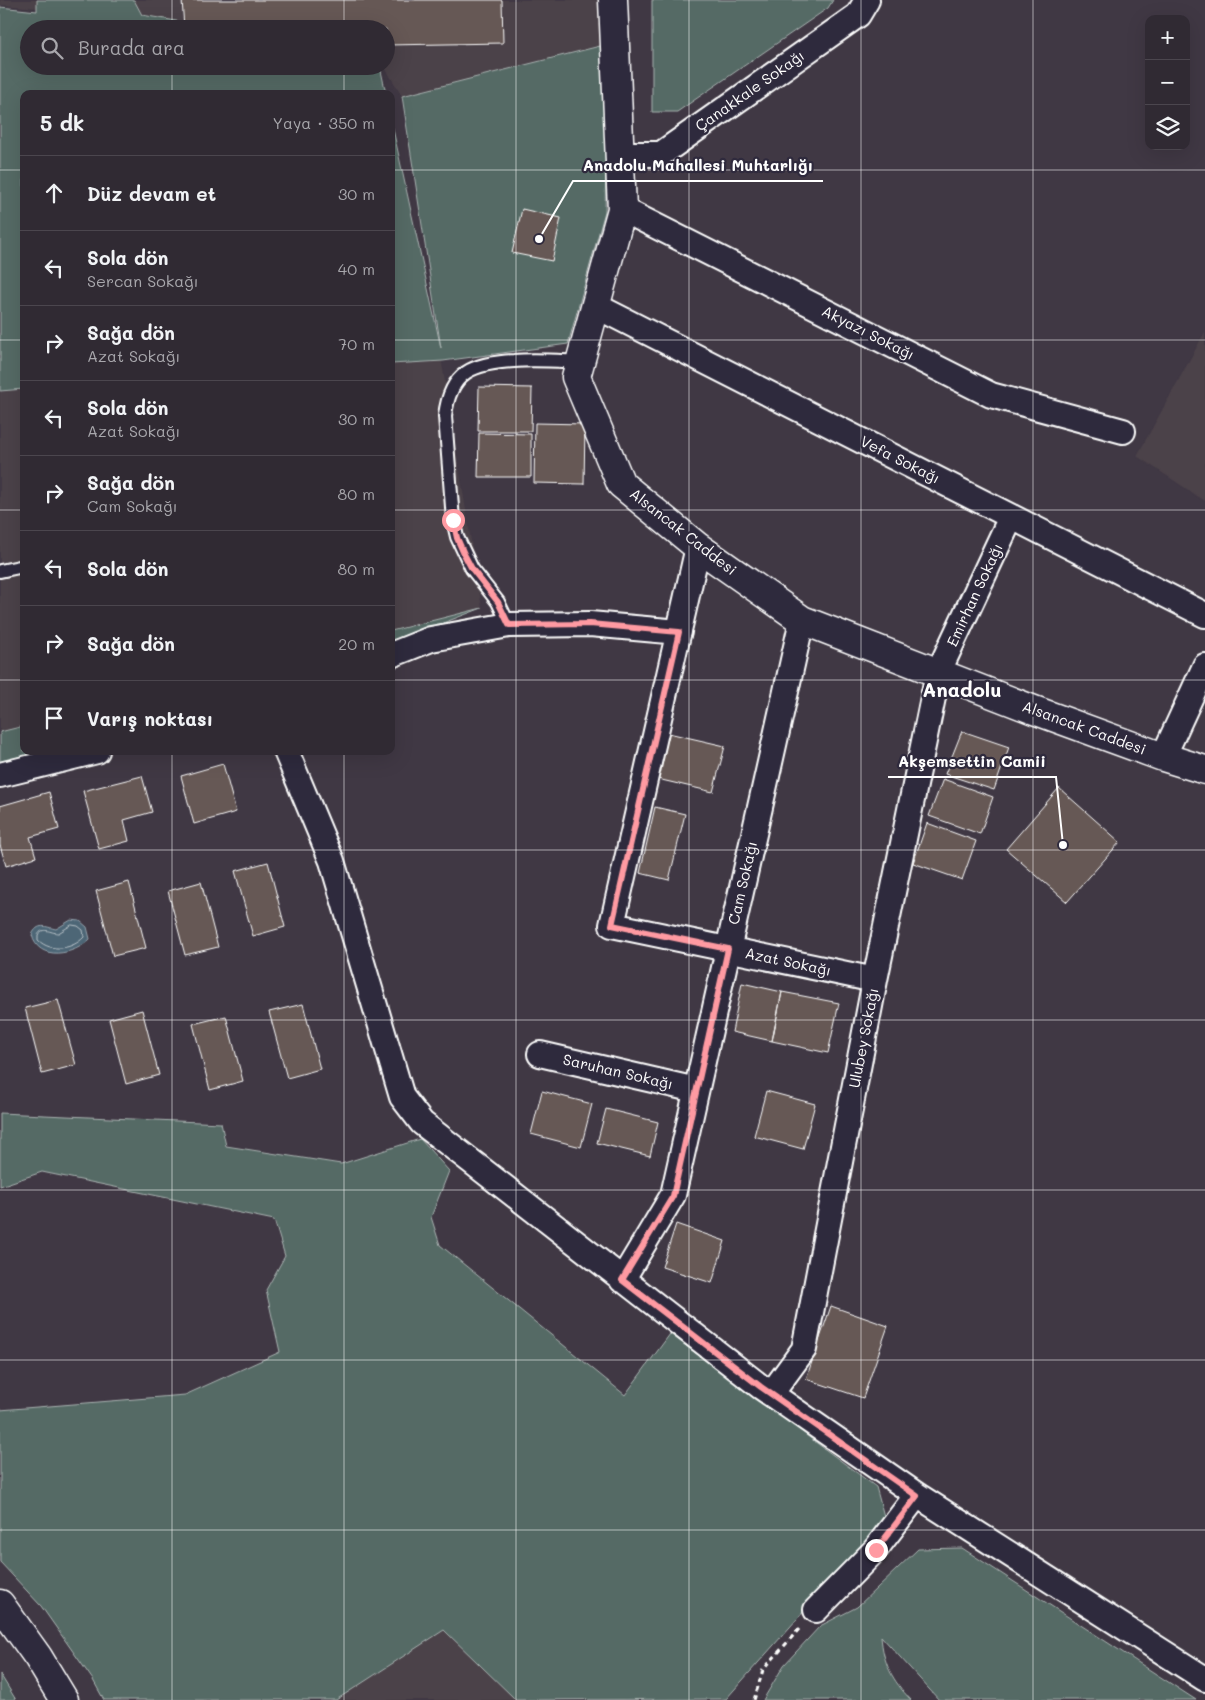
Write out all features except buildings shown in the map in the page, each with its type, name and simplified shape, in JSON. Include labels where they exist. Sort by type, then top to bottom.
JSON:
[{"type":"street","name":"Alsancak Caddesi","points":[[613,0],[622,209],[576,377],[621,484],[698,547],[802,620],[1034,710],[1163,757],[1205,770]]},
{"type":"street","name":"Çanakkale Sokağı","points":[[621,154],[661,154],[858,15],[867,0]]},
{"type":"street","name":"Akyazı Sokağı","points":[[622,209],[992,395],[1123,431]]},
{"type":"street","name":"Vefa Sokağı","points":[[596,306],[1205,615]]},
{"type":"street","name":"Emirhan Sokağı","points":[[938,673],[1011,517]]},
{"type":"street","name":"Azat Sokağı","points":[[698,547],[612,925],[875,980]]},
{"type":"street","name":"Cam Sokağı","points":[[622,1280],[673,1196],[802,620]]},
{"type":"street","points":[[395,654],[431,639],[509,625],[590,624],[679,632]]},
{"type":"street","points":[[1163,757],[1205,666]]},
{"type":"street","name":"Ulubey Sokağı","points":[[771,1394],[804,1350],[875,980],[938,673]]},
{"type":"street","points":[[0,775],[81,755]]},
{"type":"street","points":[[288,755],[332,861],[402,1097],[422,1123],[771,1394],[917,1496],[1205,1679]]},
{"type":"street","name":"Saruhan Sokağı","points":[[540,1054],[696,1090]]},
{"type":"street","points":[[816,1610],[876,1550],[917,1496]]},
{"type":"street","points":[[0,1604],[38,1657],[64,1700]]},
{"type":"lane","points":[[509,625],[498,602],[472,569],[457,538],[453,520],[445,416],[447,401],[452,387],[461,376],[481,364],[537,359],[580,362]]},
{"type":"lane","points":[[0,571],[20,567]]},
{"type":"path","points":[[754,1700],[763,1670],[816,1610]]},
{"type":"shaded area","points":[[0,0],[39,0],[40,8],[0,5]]},
{"type":"shaded area","points":[[134,0],[603,0],[608,44],[402,96],[389,75],[395,75],[395,20],[171,20],[142,15]]},
{"type":"shaded area","points":[[1205,332],[1205,501],[1137,456]]},
{"type":"shaded area","points":[[441,358],[482,608],[395,630],[395,362]]},
{"type":"shaded area","points":[[20,385],[20,727],[0,732],[0,387]]},
{"type":"shaded area","points":[[444,1630],[516,1700],[336,1700]]},
{"type":"green space","points":[[37,0],[134,0],[142,15],[171,20],[20,20],[20,75],[382,75],[385,90],[20,90],[20,389],[0,391],[0,7],[37,11]]},
{"type":"green space","points":[[652,0],[833,0],[828,8],[677,112],[652,112]]},
{"type":"green space","points":[[608,44],[605,211],[568,344],[443,361],[395,364],[395,138],[441,348],[402,96]]},
{"type":"green space","points":[[482,608],[395,641],[395,630]]},
{"type":"green space","points":[[20,727],[20,755],[26,755],[0,762],[0,732]]},
{"type":"green space","points":[[0,1113],[221,1123],[226,1146],[341,1164],[420,1139],[449,1171],[431,1217],[440,1245],[625,1395],[670,1334],[876,1487],[885,1520],[726,1699],[516,1700],[444,1630],[336,1700],[104,1700],[93,1680],[41,1606],[0,1562],[0,1410],[185,1395],[280,1352],[266,1290],[285,1256],[274,1220],[42,1172],[0,1186]]},
{"type":"green space","points":[[962,1548],[1196,1700],[939,1700],[881,1636],[886,1663],[894,1678],[911,1700],[763,1700],[784,1665],[820,1626],[857,1607],[918,1549]]},
{"type":"green space","points":[[0,1674],[16,1700],[0,1700]]},
{"type":"water","points":[[71,920],[80,921],[87,927],[90,939],[83,945],[67,952],[58,953],[41,949],[36,944],[32,935],[37,928],[42,926],[56,929]]},
{"type":"place","name":"Anadolu Mahallesi Muhtarlığı","points":[[539,239]]},
{"type":"place","name":"Akşemsettin Camii","points":[[1063,845]]},
{"type":"district","name":"Anadolu","points":[[962,690]]},
{"type":"route","points":[[453,520],[457,538],[464,554],[472,569],[498,602],[509,625],[590,624],[679,632],[612,925],[728,949],[673,1196],[622,1280],[761,1387],[917,1496],[876,1550]]}]
